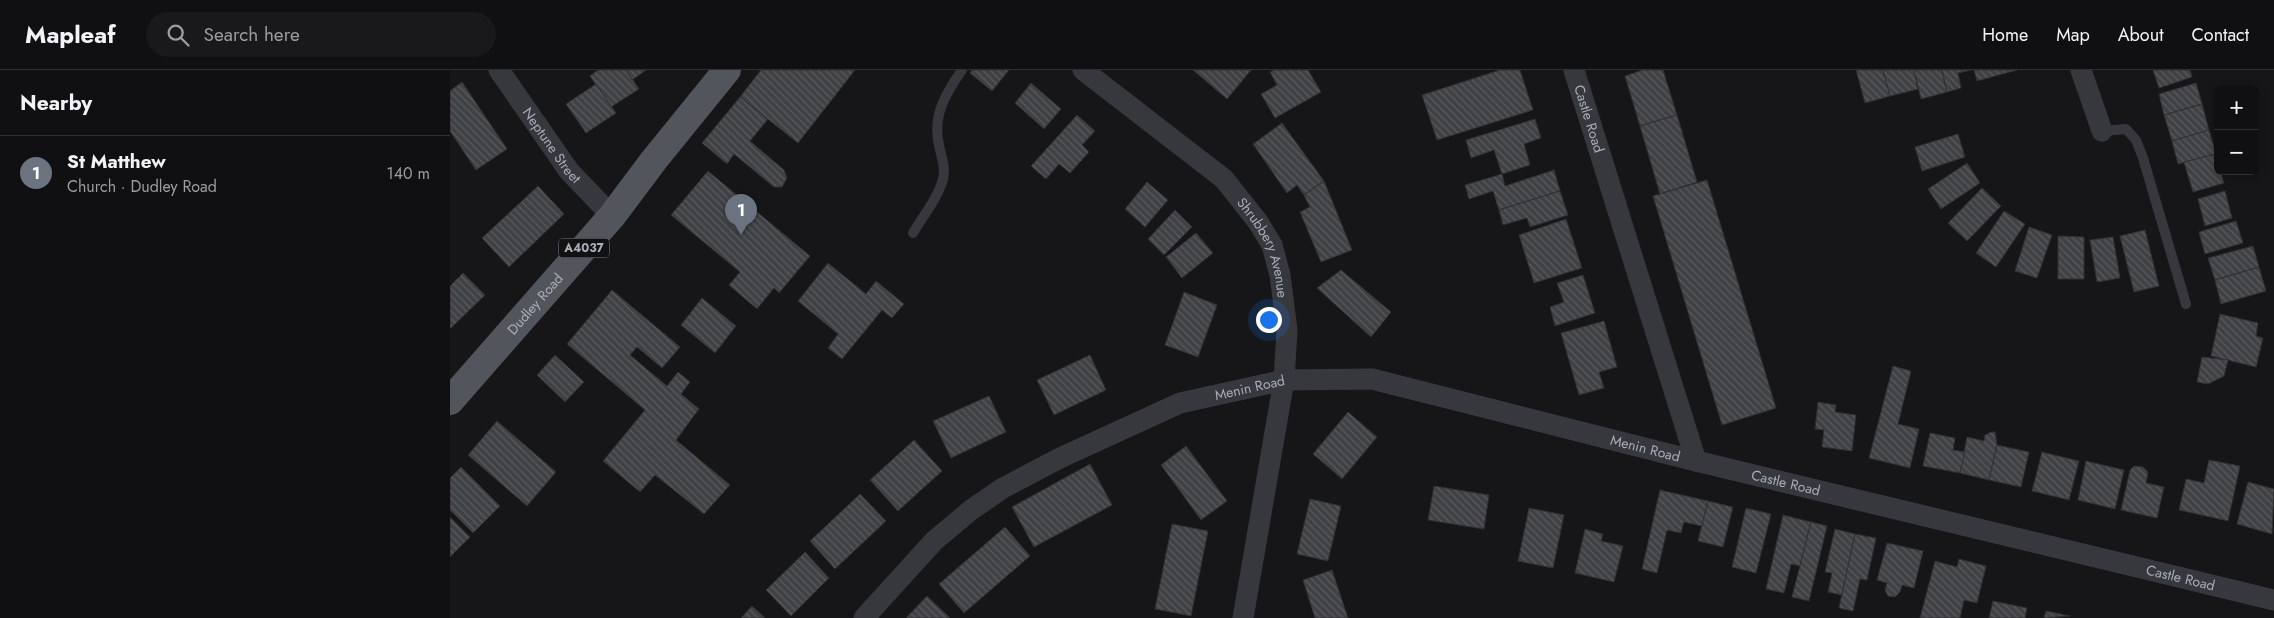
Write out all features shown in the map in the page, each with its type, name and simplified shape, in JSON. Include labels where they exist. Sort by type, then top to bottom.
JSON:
[{"type":"main road","name":"Dudley Road","points":[[450,401],[612,216],[720,76]]},
{"type":"street","name":"Neptune Street","points":[[499,70],[569,171],[612,216]]},
{"type":"street","name":"Shrubbery Avenue","points":[[1083,70],[1224,179],[1258,222],[1272,245],[1280,275],[1286,330],[1284,380],[1243,618]]},
{"type":"street","name":"Castle Road","points":[[1574,70],[1696,461],[2274,600]]},
{"type":"street","points":[[2081,70],[2102,131]]},
{"type":"street","name":"Menin Road","points":[[864,618],[934,542],[971,510],[1003,488],[1077,449],[1180,403],[1284,380],[1372,379],[1696,461]]},
{"type":"lane","points":[[913,233],[938,192],[943,178],[944,165],[937,134],[939,111],[949,89],[962,70]]},
{"type":"lane","points":[[2102,131],[2126,129],[2136,140],[2144,158],[2186,304]]},
{"type":"building","points":[[598,70],[626,70],[639,89],[611,107],[590,76]]},
{"type":"building","points":[[626,70],[646,70],[632,80]]},
{"type":"building","points":[[761,70],[855,70],[798,143],[740,97]]},
{"type":"building","points":[[972,70],[1009,70],[992,91],[970,73]]},
{"type":"building","points":[[1193,70],[1251,70],[1227,99]]},
{"type":"building","points":[[1274,70],[1308,70],[1321,92],[1275,118],[1261,94],[1277,85],[1270,72]]},
{"type":"building","points":[[1500,70],[1520,70],[1533,110],[1437,140],[1422,95]]},
{"type":"building","points":[[1643,70],[1663,70],[1677,115],[1640,126],[1625,76]]},
{"type":"building","points":[[1856,70],[1883,70],[1890,96],[1865,103]]},
{"type":"building","points":[[1883,70],[1914,70],[1918,89],[1890,96]]},
{"type":"building","points":[[1914,70],[1942,70],[1947,92],[1921,99]]},
{"type":"building","points":[[1942,70],[1971,70],[1958,73],[1961,88],[1947,92]]},
{"type":"building","points":[[1974,70],[2017,70],[1977,81]]},
{"type":"building","points":[[2153,70],[2190,70],[2192,77],[2159,88]]},
{"type":"building","points":[[462,82],[507,149],[476,170],[450,131],[450,91]]},
{"type":"building","points":[[1031,83],[1061,109],[1044,129],[1015,103]]},
{"type":"building","points":[[2196,83],[2202,104],[2164,115],[2159,94]]},
{"type":"building","points":[[596,84],[616,113],[586,133],[566,104]]},
{"type":"building","points":[[740,97],[768,119],[750,141],[784,170],[787,178],[782,187],[774,187],[734,154],[727,164],[702,143]]},
{"type":"building","points":[[2202,104],[2209,130],[2172,141],[2164,115]]},
{"type":"building","points":[[1077,115],[1095,131],[1082,145],[1089,152],[1070,173],[1059,164],[1046,179],[1031,166]]},
{"type":"building","points":[[1677,115],[1697,182],[1660,194],[1640,126]]},
{"type":"building","points":[[1535,119],[1541,138],[1524,144],[1530,165],[1502,174],[1494,150],[1471,158],[1466,140]]},
{"type":"building","points":[[1282,123],[1324,181],[1304,195],[1297,185],[1287,193],[1253,144]]},
{"type":"building","points":[[2209,130],[2214,155],[2178,164],[2172,141]]},
{"type":"building","points":[[1958,134],[1965,157],[1922,171],[1915,147]]},
{"type":"building","points":[[2214,154],[2214,175],[2221,175],[2224,183],[2193,192],[2184,162]]},
{"type":"building","points":[[1967,163],[1980,183],[1941,209],[1928,189]]},
{"type":"building","points":[[1554,170],[1560,191],[1499,210],[1493,191],[1469,199],[1465,185],[1502,174],[1505,186]]},
{"type":"building","points":[[708,171],[810,256],[779,293],[774,288],[757,309],[729,285],[740,272],[671,215]]},
{"type":"building","points":[[1707,180],[1776,408],[1722,425],[1653,196]]},
{"type":"building","points":[[1324,181],[1352,250],[1321,262],[1300,212],[1310,207],[1304,195]]},
{"type":"building","points":[[1147,182],[1168,200],[1145,227],[1125,209]]},
{"type":"building","points":[[538,186],[564,214],[509,267],[482,238]]},
{"type":"building","points":[[1982,188],[2001,206],[1967,241],[1948,223]]},
{"type":"building","points":[[1560,191],[1568,215],[1530,227],[1527,218],[1503,225],[1499,210]]},
{"type":"building","points":[[2225,191],[2232,218],[2205,226],[2198,199]]},
{"type":"building","points":[[1175,210],[1192,227],[1164,255],[1148,239]]},
{"type":"building","points":[[2004,211],[2025,224],[1996,267],[1976,253]]},
{"type":"building","points":[[1566,219],[1582,268],[1534,283],[1519,235]]},
{"type":"building","points":[[2236,221],[2243,243],[2205,254],[2199,232]]},
{"type":"building","points":[[2029,227],[2052,235],[2037,278],[2015,271]]},
{"type":"building","points":[[2145,230],[2159,286],[2134,292],[2120,236]]},
{"type":"building","points":[[1196,233],[1213,253],[1182,278],[1166,257]]},
{"type":"building","points":[[2058,236],[2084,237],[2084,279],[2058,279]]},
{"type":"building","points":[[2113,237],[2120,278],[2097,282],[2090,240]]},
{"type":"building","points":[[2253,246],[2259,267],[2215,280],[2208,258]]},
{"type":"building","points":[[828,263],[866,294],[876,281],[904,304],[892,318],[882,310],[842,359],[828,348],[838,334],[798,301]]},
{"type":"building","points":[[2259,267],[2266,291],[2221,304],[2215,280]]},
{"type":"building","points":[[1341,270],[1391,312],[1371,337],[1317,288]]},
{"type":"building","points":[[463,273],[485,295],[450,329],[450,286]]},
{"type":"building","points":[[1583,275],[1595,313],[1555,326],[1550,307],[1564,302],[1557,283]]},
{"type":"building","points":[[612,290],[680,347],[662,368],[637,347],[630,355],[667,386],[678,372],[690,382],[681,394],[699,409],[676,440],[730,485],[704,514],[655,475],[640,492],[603,461],[645,410],[567,344]]},
{"type":"building","points":[[1184,292],[1217,305],[1198,357],[1165,345]]},
{"type":"building","points":[[702,298],[736,326],[715,353],[681,325]]},
{"type":"building","points":[[2220,314],[2258,323],[2256,336],[2263,338],[2256,367],[2211,356]]},
{"type":"building","points":[[1604,321],[1617,367],[1599,372],[1604,388],[1579,395],[1561,333]]},
{"type":"building","points":[[555,355],[584,382],[565,402],[537,375]]},
{"type":"building","points":[[1090,355],[1106,390],[1054,415],[1037,380]]},
{"type":"building","points":[[2202,357],[2228,360],[2224,376],[2208,384],[2197,382]]},
{"type":"building","points":[[1893,366],[1911,371],[1898,424],[1919,429],[1910,468],[1869,458]]},
{"type":"building","points":[[989,396],[1006,432],[951,458],[933,421]]},
{"type":"building","points":[[1818,402],[1836,405],[1835,412],[1856,415],[1852,451],[1822,447],[1824,430],[1815,429]]},
{"type":"building","points":[[1348,412],[1377,437],[1342,479],[1313,454]]},
{"type":"building","points":[[497,421],[556,472],[527,506],[468,455]]},
{"type":"building","points":[[1995,432],[1997,445],[1989,480],[1960,473],[1967,437],[1984,441],[1985,435]]},
{"type":"building","points":[[1930,433],[1955,438],[1953,450],[1965,452],[1960,473],[1923,466]]},
{"type":"building","points":[[914,440],[942,471],[898,511],[870,480]]},
{"type":"building","points":[[1997,445],[2029,452],[2021,487],[1989,480]]},
{"type":"building","points":[[1186,446],[1227,501],[1201,520],[1161,465]]},
{"type":"building","points":[[2042,452],[2079,461],[2069,500],[2032,491]]},
{"type":"building","points":[[2209,460],[2240,466],[2228,521],[2179,510],[2186,479],[2204,483]]},
{"type":"building","points":[[2086,461],[2124,470],[2115,509],[2078,500]]},
{"type":"building","points":[[1090,464],[1112,505],[1034,547],[1012,507]]},
{"type":"building","points":[[2134,466],[2143,467],[2148,472],[2146,483],[2164,487],[2157,518],[2121,510],[2130,470]]},
{"type":"building","points":[[461,467],[500,506],[473,533],[450,510],[450,478]]},
{"type":"building","points":[[2248,482],[2274,489],[2272,534],[2237,524]]},
{"type":"building","points":[[1434,486],[1489,495],[1484,529],[1428,520]]},
{"type":"building","points":[[1660,490],[1708,501],[1702,526],[1684,522],[1681,533],[1667,530],[1657,573],[1642,569]]},
{"type":"building","points":[[860,494],[886,521],[835,569],[810,541]]},
{"type":"building","points":[[1310,499],[1341,506],[1328,561],[1297,554]]},
{"type":"building","points":[[1708,501],[1733,507],[1723,547],[1698,541]]},
{"type":"building","points":[[1529,508],[1564,515],[1553,568],[1518,561]]},
{"type":"building","points":[[1746,508],[1771,514],[1756,573],[1732,567]]},
{"type":"building","points":[[1783,515],[1811,522],[1800,566],[1791,564],[1784,593],[1766,589]]},
{"type":"building","points":[[450,517],[470,537],[450,557]]},
{"type":"building","points":[[1811,522],[1827,526],[1809,601],[1792,597]]},
{"type":"building","points":[[1172,524],[1208,531],[1191,616],[1155,609]]},
{"type":"building","points":[[1005,527],[1030,556],[964,613],[939,584]]},
{"type":"building","points":[[1585,529],[1603,534],[1601,541],[1623,546],[1614,582],[1575,573]]},
{"type":"building","points":[[1835,529],[1855,534],[1842,595],[1828,592],[1832,573],[1825,572]]},
{"type":"building","points":[[1855,534],[1876,538],[1867,580],[1860,579],[1853,611],[1839,608]]},
{"type":"building","points":[[1887,543],[1923,551],[1914,588],[1902,585],[1900,592],[1895,597],[1888,596],[1885,590],[1887,583],[1877,580]]},
{"type":"building","points":[[805,552],[829,578],[791,616],[766,590]]},
{"type":"building","points":[[1959,559],[1986,566],[1977,603],[1964,600],[1960,618],[1920,618],[1935,561],[1957,567]]},
{"type":"building","points":[[1332,570],[1348,618],[1315,618],[1303,580]]},
{"type":"building","points":[[927,596],[950,618],[906,618]]},
{"type":"building","points":[[1993,601],[2027,608],[2025,618],[1989,618]]},
{"type":"building","points":[[752,606],[765,618],[741,618]]},
{"type":"building","points":[[2046,611],[2070,616],[2044,618]]},
{"type":"place","name":"St Matthew","points":[[741,235]]}]
